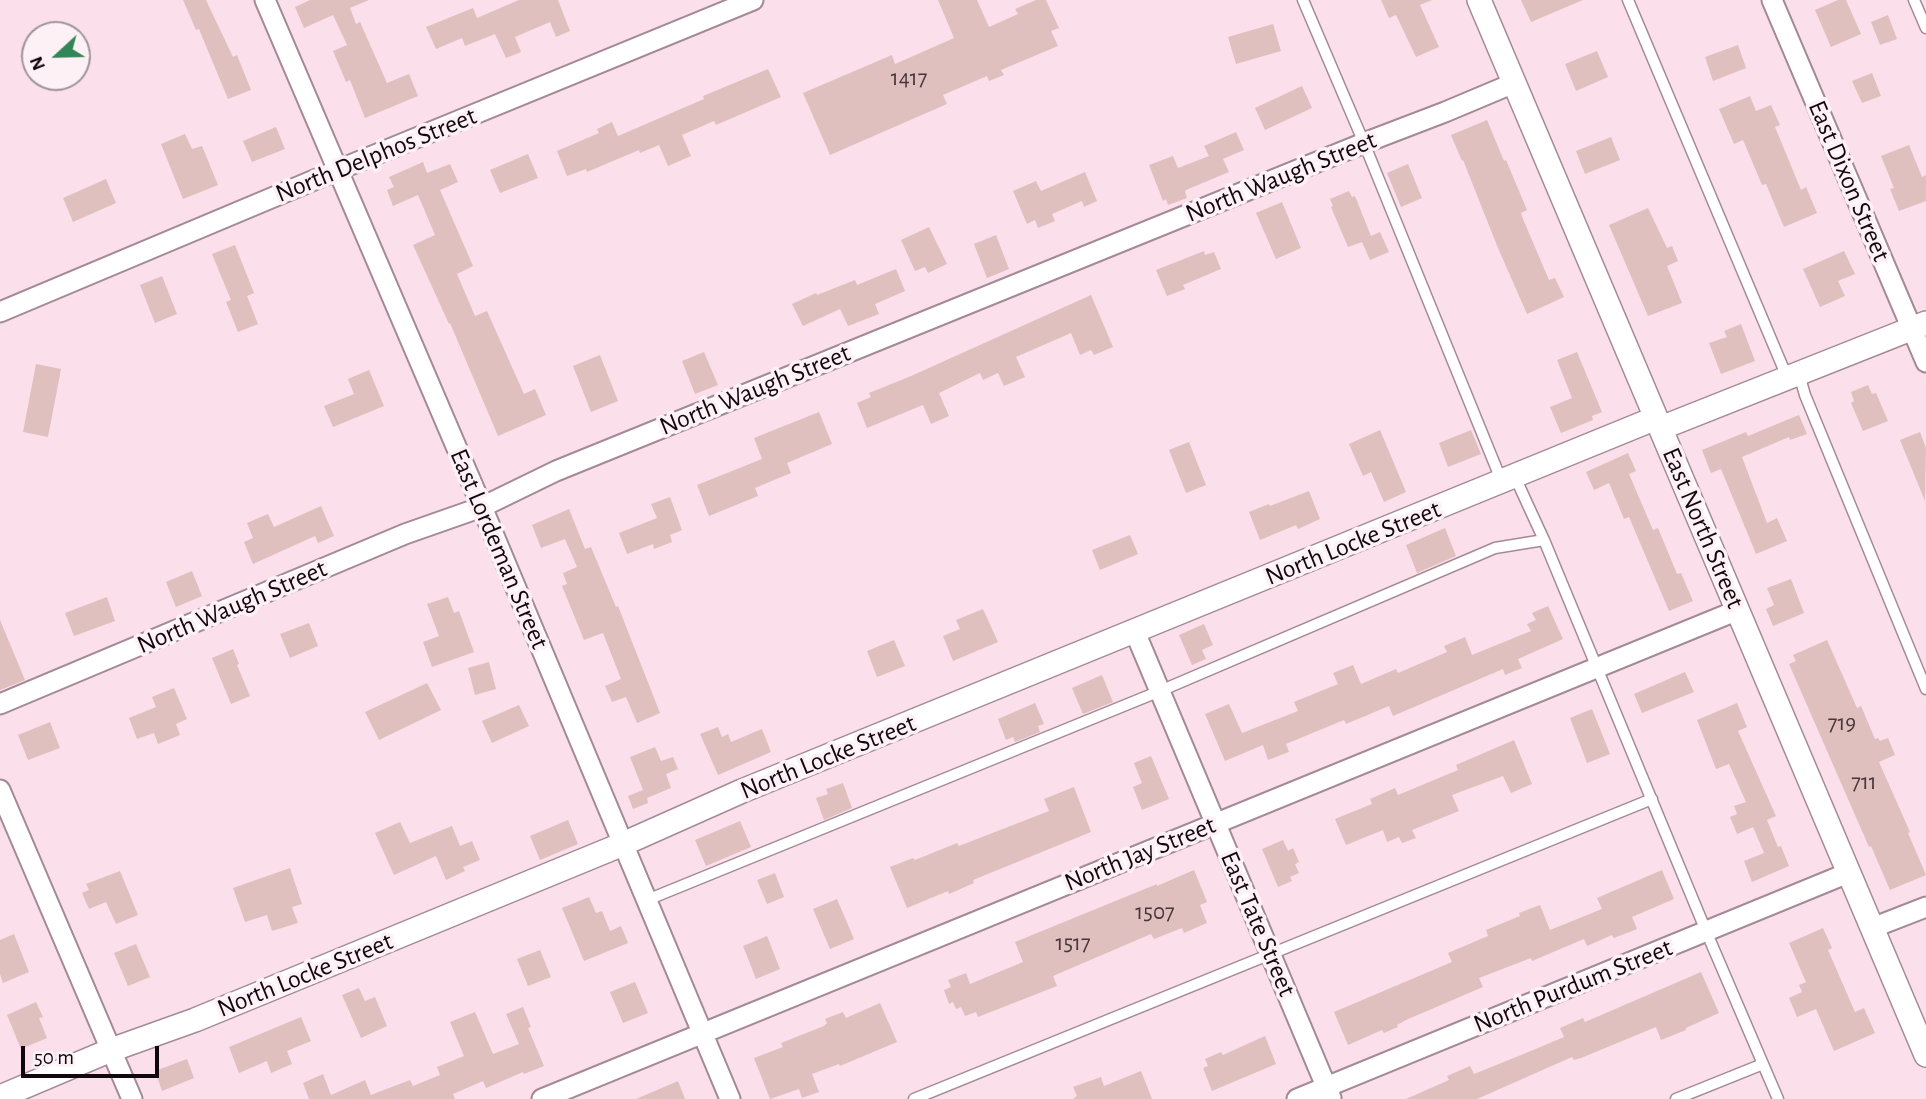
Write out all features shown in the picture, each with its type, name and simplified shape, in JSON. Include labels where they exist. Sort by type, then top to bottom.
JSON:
[{"type":"street","name":"East Lordeman Street","points":[[265,0],[482,507],[730,1099]]},
{"type":"street","name":"North Delphos Street","points":[[0,312],[753,0]]},
{"type":"street","name":"East North Street","points":[[1479,0],[1926,1055]]},
{"type":"street","name":"East Dixon Street","points":[[1772,0],[1919,326],[1926,362]]},
{"type":"street","name":"North Waugh Street","points":[[0,704],[405,534],[482,507],[556,471],[1514,82]]},
{"type":"street","name":"North Locke Street","points":[[0,1097],[111,1050],[195,1020],[623,844],[742,791],[1508,480],[1793,376],[1919,326]]},
{"type":"street","name":"North Jay Street","points":[[542,1099],[1738,610]]},
{"type":"street","name":"East Tate Street","points":[[1135,632],[1329,1093]]},
{"type":"street","points":[[0,790],[132,1099]]},
{"type":"street","name":"North Purdum Street","points":[[1297,1099],[1329,1093],[1848,873]]},
{"type":"street","points":[[1872,928],[1926,907]]},
{"type":"lane","points":[[1303,0],[1508,480],[1544,540],[1778,1099]]},
{"type":"lane","points":[[1628,0],[1793,376],[1805,395],[1926,689]]},
{"type":"lane","points":[[1914,0],[1926,28]]},
{"type":"lane","points":[[647,900],[1160,691],[1495,548],[1544,540]]},
{"type":"lane","points":[[914,1099],[1651,799]]},
{"type":"lane","points":[[1676,1099],[1763,1064]]},
{"type":"building","points":[[183,0],[206,0],[233,57],[237,55],[251,90],[228,99],[199,29],[196,30]]},
{"type":"building","points":[[310,0],[369,0],[350,8],[356,24],[360,22],[387,83],[409,74],[418,96],[365,118],[350,80],[346,82],[333,51],[347,45],[333,15],[304,28],[295,7]]},
{"type":"building","points":[[519,0],[558,0],[570,31],[556,37],[550,22],[515,37],[521,52],[506,58],[495,34],[465,46],[462,38],[436,49],[426,27],[473,8],[477,18]]},
{"type":"building","points":[[938,0],[977,0],[989,27],[1018,14],[1015,9],[1036,0],[1046,0],[1059,28],[1051,31],[1058,46],[1001,70],[1004,75],[989,81],[987,76],[943,95],[947,104],[830,155],[803,93],[892,55],[895,64],[954,38]]},
{"type":"building","points":[[1381,0],[1432,0],[1420,5],[1439,47],[1416,57],[1396,15],[1389,18]]},
{"type":"building","points":[[1521,0],[1583,0],[1531,22]]},
{"type":"building","points":[[1838,0],[1846,0],[1861,34],[1831,47],[1815,10]]},
{"type":"building","points":[[1888,15],[1897,39],[1880,45],[1871,22]]},
{"type":"building","points":[[1273,24],[1281,51],[1236,64],[1228,37]]},
{"type":"building","points":[[1738,45],[1746,68],[1713,81],[1705,57]]},
{"type":"building","points":[[1597,51],[1608,77],[1576,91],[1565,64]]},
{"type":"building","points":[[768,69],[781,97],[716,125],[714,121],[682,135],[691,156],[668,166],[659,145],[640,153],[639,150],[587,172],[586,169],[567,176],[557,151],[599,133],[597,129],[612,122],[618,136]]},
{"type":"building","points":[[1872,73],[1881,96],[1862,103],[1852,81]]},
{"type":"building","points":[[1302,86],[1312,108],[1265,130],[1255,108]]},
{"type":"building","points":[[1750,96],[1756,111],[1771,105],[1780,125],[1775,127],[1801,190],[1806,187],[1817,213],[1784,227],[1743,140],[1734,144],[1719,109]]},
{"type":"building","points":[[1487,120],[1527,210],[1521,213],[1549,280],[1555,278],[1564,297],[1527,314],[1451,135]]},
{"type":"building","points":[[276,127],[285,149],[252,162],[243,141]]},
{"type":"building","points":[[1236,132],[1244,150],[1223,159],[1229,172],[1186,190],[1187,198],[1168,205],[1166,199],[1163,201],[1149,165],[1173,156],[1178,168],[1209,156],[1204,146]]},
{"type":"building","points":[[185,134],[192,149],[202,146],[218,185],[183,199],[161,144]]},
{"type":"building","points":[[1611,137],[1620,160],[1585,174],[1576,151]]},
{"type":"building","points":[[1909,145],[1922,177],[1926,175],[1926,201],[1899,211],[1890,189],[1894,188],[1881,156]]},
{"type":"building","points":[[528,154],[538,178],[500,193],[490,170]]},
{"type":"building","points":[[423,162],[427,173],[450,164],[458,182],[440,190],[473,266],[457,274],[475,316],[487,311],[524,394],[535,389],[546,415],[498,436],[413,245],[435,235],[418,195],[393,206],[387,190],[394,187],[389,177]]},
{"type":"building","points":[[1408,164],[1422,198],[1401,207],[1387,173]]},
{"type":"building","points":[[1085,172],[1097,201],[1084,207],[1082,201],[1052,214],[1055,221],[1038,228],[1035,220],[1027,224],[1013,191],[1036,181],[1041,191]]},
{"type":"building","points":[[106,179],[116,203],[73,222],[63,198]]},
{"type":"building","points":[[1349,191],[1352,197],[1355,196],[1371,236],[1380,232],[1389,252],[1370,260],[1362,242],[1348,247],[1330,199]]},
{"type":"building","points":[[1282,202],[1301,248],[1276,259],[1256,213]]},
{"type":"building","points":[[1648,208],[1667,248],[1672,246],[1678,261],[1667,266],[1682,303],[1648,316],[1609,225]]},
{"type":"building","points":[[929,227],[947,264],[928,273],[925,267],[915,271],[901,240]]},
{"type":"building","points":[[996,235],[1009,269],[987,278],[974,244]]},
{"type":"building","points":[[235,245],[254,293],[247,296],[258,324],[238,332],[226,302],[231,300],[212,254]]},
{"type":"building","points":[[1204,251],[1205,255],[1214,252],[1221,269],[1183,285],[1185,289],[1167,296],[1156,270]]},
{"type":"building","points":[[1844,251],[1855,274],[1838,281],[1845,296],[1820,307],[1803,269]]},
{"type":"building","points":[[896,269],[905,291],[875,304],[879,314],[848,326],[840,309],[803,326],[792,304],[816,293],[817,295],[855,280],[857,285]]},
{"type":"building","points":[[162,276],[177,314],[155,323],[140,285]]},
{"type":"building","points":[[1091,295],[1113,347],[1094,355],[1091,350],[1080,355],[1071,333],[1016,357],[1025,377],[1004,386],[998,373],[983,380],[980,373],[939,393],[949,416],[931,424],[923,405],[867,428],[857,403],[871,397],[869,393]]},
{"type":"building","points":[[1741,324],[1755,361],[1721,374],[1709,343],[1727,337],[1724,331]]},
{"type":"building","points":[[704,352],[718,385],[695,394],[682,361]]},
{"type":"building","points":[[1577,352],[1602,412],[1592,416],[1593,420],[1561,433],[1550,407],[1572,398],[1557,360]]},
{"type":"building","points":[[600,355],[618,401],[591,412],[573,366]]},
{"type":"building","points":[[36,364],[61,369],[48,437],[23,432]]},
{"type":"building","points":[[369,370],[384,406],[333,427],[324,406],[354,394],[348,379]]},
{"type":"building","points":[[1868,385],[1872,394],[1876,393],[1888,421],[1863,431],[1851,403],[1854,401],[1851,392]]},
{"type":"building","points":[[819,412],[832,444],[787,463],[791,473],[755,488],[758,496],[709,516],[697,485],[762,459],[754,438]]},
{"type":"building","points":[[1799,415],[1807,434],[1790,440],[1789,437],[1742,457],[1767,523],[1777,518],[1787,541],[1756,554],[1721,469],[1711,473],[1702,450],[1746,432],[1748,436]]},
{"type":"building","points":[[1380,430],[1406,492],[1384,502],[1371,472],[1363,476],[1349,444]]},
{"type":"building","points":[[1471,430],[1481,454],[1448,467],[1439,443]]},
{"type":"building","points":[[1920,432],[1926,448],[1925,501],[1900,440]]},
{"type":"building","points":[[1189,442],[1206,485],[1186,493],[1169,450]]},
{"type":"building","points":[[1628,453],[1636,471],[1629,474],[1653,530],[1658,528],[1677,574],[1681,573],[1693,601],[1669,611],[1629,517],[1624,519],[1609,483],[1594,490],[1586,472]]},
{"type":"building","points":[[1309,491],[1320,519],[1298,529],[1296,525],[1260,540],[1249,512]]},
{"type":"building","points":[[670,497],[682,530],[670,535],[672,542],[654,549],[653,544],[627,554],[619,533],[657,518],[651,504]]},
{"type":"building","points":[[321,506],[334,536],[318,543],[315,536],[253,564],[244,542],[253,538],[247,523],[268,514],[274,527]]},
{"type":"building","points":[[569,509],[585,549],[591,547],[616,607],[618,606],[660,713],[637,723],[626,697],[612,702],[605,686],[621,679],[603,633],[584,640],[562,586],[567,584],[563,573],[577,567],[565,539],[541,548],[532,525]]},
{"type":"building","points":[[1445,528],[1456,556],[1417,573],[1406,545]]},
{"type":"building","points":[[1130,535],[1138,554],[1100,570],[1092,550]]},
{"type":"building","points":[[192,571],[202,596],[176,607],[166,582]]},
{"type":"building","points":[[1791,579],[1804,613],[1773,626],[1766,609],[1774,605],[1767,588]]},
{"type":"building","points":[[107,597],[115,621],[74,636],[65,613]]},
{"type":"building","points":[[448,597],[454,613],[459,611],[474,652],[432,667],[423,642],[439,636],[427,604]]},
{"type":"building","points":[[1548,606],[1563,639],[1518,659],[1522,668],[1505,675],[1503,669],[1393,716],[1389,706],[1346,724],[1344,720],[1286,744],[1289,752],[1268,760],[1263,745],[1225,761],[1205,714],[1229,704],[1242,733],[1298,711],[1294,702],[1338,684],[1333,673],[1353,665],[1361,684],[1396,669],[1398,673],[1447,652],[1444,646],[1465,637],[1472,655],[1531,631],[1527,624],[1536,620],[1532,613]]},
{"type":"building","points":[[983,609],[998,642],[953,661],[943,636],[960,629],[956,620]]},
{"type":"building","points":[[0,620],[25,680],[0,690]]},
{"type":"building","points":[[309,623],[318,646],[290,658],[280,634]]},
{"type":"building","points":[[1204,624],[1213,645],[1202,650],[1206,659],[1192,665],[1179,635]]},
{"type":"building","points":[[894,640],[905,666],[877,677],[867,651]]},
{"type":"building","points":[[1827,640],[1857,708],[1861,706],[1875,739],[1880,741],[1888,738],[1895,755],[1879,762],[1926,875],[1890,890],[1789,664],[1796,661],[1793,655]]},
{"type":"building","points":[[233,649],[250,696],[231,704],[212,658]]},
{"type":"building","points":[[489,662],[496,689],[475,695],[468,668]]},
{"type":"building","points":[[1685,672],[1694,692],[1642,713],[1634,694]]},
{"type":"building","points":[[1102,675],[1113,702],[1083,714],[1072,688]]},
{"type":"building","points":[[427,683],[441,710],[379,740],[365,712]]},
{"type":"building","points":[[174,688],[187,719],[176,724],[180,735],[158,744],[154,733],[137,739],[129,718],[156,707],[152,697]]},
{"type":"building","points":[[1035,703],[1044,724],[1038,726],[1040,732],[1015,742],[1013,737],[1006,740],[998,719]]},
{"type":"building","points":[[1737,703],[1747,727],[1738,731],[1776,816],[1767,820],[1789,866],[1752,882],[1744,861],[1764,853],[1753,827],[1737,834],[1730,817],[1737,814],[1734,806],[1746,802],[1729,764],[1716,769],[1697,720]]},
{"type":"building","points":[[519,705],[529,726],[492,743],[482,721]]},
{"type":"building","points":[[1592,709],[1610,754],[1587,763],[1570,718]]},
{"type":"building","points":[[50,722],[60,748],[28,760],[18,735]]},
{"type":"building","points":[[718,727],[722,737],[728,734],[731,742],[762,729],[771,752],[718,775],[700,734]]},
{"type":"building","points":[[1514,740],[1532,784],[1511,793],[1503,776],[1452,795],[1459,811],[1412,830],[1416,838],[1402,843],[1399,837],[1387,842],[1383,830],[1346,845],[1335,819],[1372,804],[1370,799],[1395,788],[1398,795],[1458,770],[1456,765]]},
{"type":"building","points":[[655,747],[661,761],[673,757],[678,769],[666,774],[671,788],[647,798],[648,803],[633,809],[628,796],[643,790],[630,757]]},
{"type":"building","points":[[1151,756],[1169,799],[1142,810],[1133,787],[1142,783],[1134,763]]},
{"type":"building","points":[[843,783],[852,808],[824,820],[816,798],[828,794],[826,789]]},
{"type":"building","points":[[1074,787],[1091,832],[973,880],[974,883],[949,894],[948,891],[907,908],[890,867],[957,843],[959,846],[1049,811],[1044,799]]},
{"type":"building","points":[[568,820],[578,844],[540,860],[530,836]]},
{"type":"building","points":[[740,821],[751,847],[706,866],[695,840]]},
{"type":"building","points":[[400,822],[410,843],[452,826],[460,846],[472,841],[480,860],[463,867],[465,871],[446,880],[436,856],[394,875],[375,833]]},
{"type":"building","points":[[1283,840],[1288,851],[1293,848],[1299,862],[1295,864],[1299,873],[1290,877],[1292,881],[1278,887],[1262,849]]},
{"type":"building","points":[[290,868],[302,904],[292,907],[298,923],[272,931],[267,915],[245,922],[233,888]]},
{"type":"building","points":[[1194,870],[1207,902],[1200,905],[1207,923],[1184,933],[1182,928],[1154,939],[1151,934],[1053,976],[1057,986],[978,1017],[976,1012],[965,1016],[961,1007],[956,1009],[953,1002],[949,1004],[944,990],[951,987],[948,980],[966,973],[970,984],[1023,962],[1015,942]]},
{"type":"building","points":[[1662,870],[1674,899],[1632,917],[1637,929],[1614,938],[1612,935],[1587,946],[1584,939],[1532,961],[1531,958],[1479,978],[1483,987],[1406,1020],[1397,1025],[1398,1027],[1384,1033],[1382,1030],[1348,1045],[1334,1012],[1452,962],[1448,953],[1488,936],[1486,930],[1520,916],[1519,913],[1540,905],[1550,930],[1602,909],[1597,898]]},
{"type":"building","points":[[120,871],[138,915],[116,924],[106,902],[89,909],[82,893],[89,890],[86,884]]},
{"type":"building","points":[[775,873],[784,897],[767,904],[757,880]]},
{"type":"building","points":[[589,897],[596,913],[602,911],[610,931],[621,926],[628,943],[584,961],[562,908]]},
{"type":"building","points":[[837,899],[854,939],[830,949],[813,909]]},
{"type":"building","points":[[1823,928],[1832,948],[1828,950],[1855,1012],[1864,1008],[1875,1033],[1834,1051],[1816,1009],[1797,1017],[1789,998],[1802,992],[1799,985],[1806,982],[1789,943]]},
{"type":"building","points":[[14,934],[29,972],[3,983],[0,974],[0,940]]},
{"type":"building","points":[[767,936],[780,969],[756,979],[743,946]]},
{"type":"building","points":[[136,944],[150,977],[128,986],[114,953]]},
{"type":"building","points":[[540,950],[551,977],[528,986],[517,959]]},
{"type":"building","points":[[1701,972],[1719,1013],[1686,1030],[1661,1040],[1656,1027],[1581,1058],[1574,1060],[1572,1057],[1477,1099],[1406,1099],[1449,1080],[1447,1076],[1470,1066],[1474,1074],[1564,1037],[1560,1028],[1583,1018],[1585,1022]]},
{"type":"building","points":[[635,982],[648,1013],[623,1023],[610,992]]},
{"type":"building","points":[[359,988],[365,1001],[375,997],[387,1026],[361,1038],[342,995]]},
{"type":"building","points":[[36,1002],[43,1017],[39,1018],[47,1038],[21,1049],[7,1015]]},
{"type":"building","points":[[880,1003],[897,1042],[840,1066],[839,1064],[812,1074],[819,1092],[802,1098],[799,1089],[770,1099],[754,1058],[783,1047],[781,1043],[824,1026],[827,1023],[825,1019],[843,1012],[846,1018]]},
{"type":"building","points":[[523,1007],[531,1027],[528,1028],[544,1066],[486,1088],[483,1081],[453,1094],[455,1099],[309,1099],[303,1083],[323,1074],[331,1095],[365,1080],[371,1095],[410,1080],[413,1086],[440,1075],[437,1067],[464,1056],[450,1022],[475,1012],[493,1054],[519,1044],[506,1014]]},
{"type":"building","points":[[301,1017],[311,1041],[287,1051],[292,1064],[271,1073],[267,1061],[239,1073],[229,1047]]},
{"type":"building","points":[[1265,1036],[1276,1064],[1212,1091],[1203,1068],[1208,1066],[1205,1059],[1221,1052],[1223,1055]]},
{"type":"building","points":[[187,1059],[194,1078],[162,1091],[155,1071]]},
{"type":"building","points":[[1141,1071],[1152,1099],[1073,1099],[1077,1096],[1073,1087],[1101,1077],[1104,1086]]},
{"type":"building","points":[[678,1081],[685,1099],[636,1099]]}]
